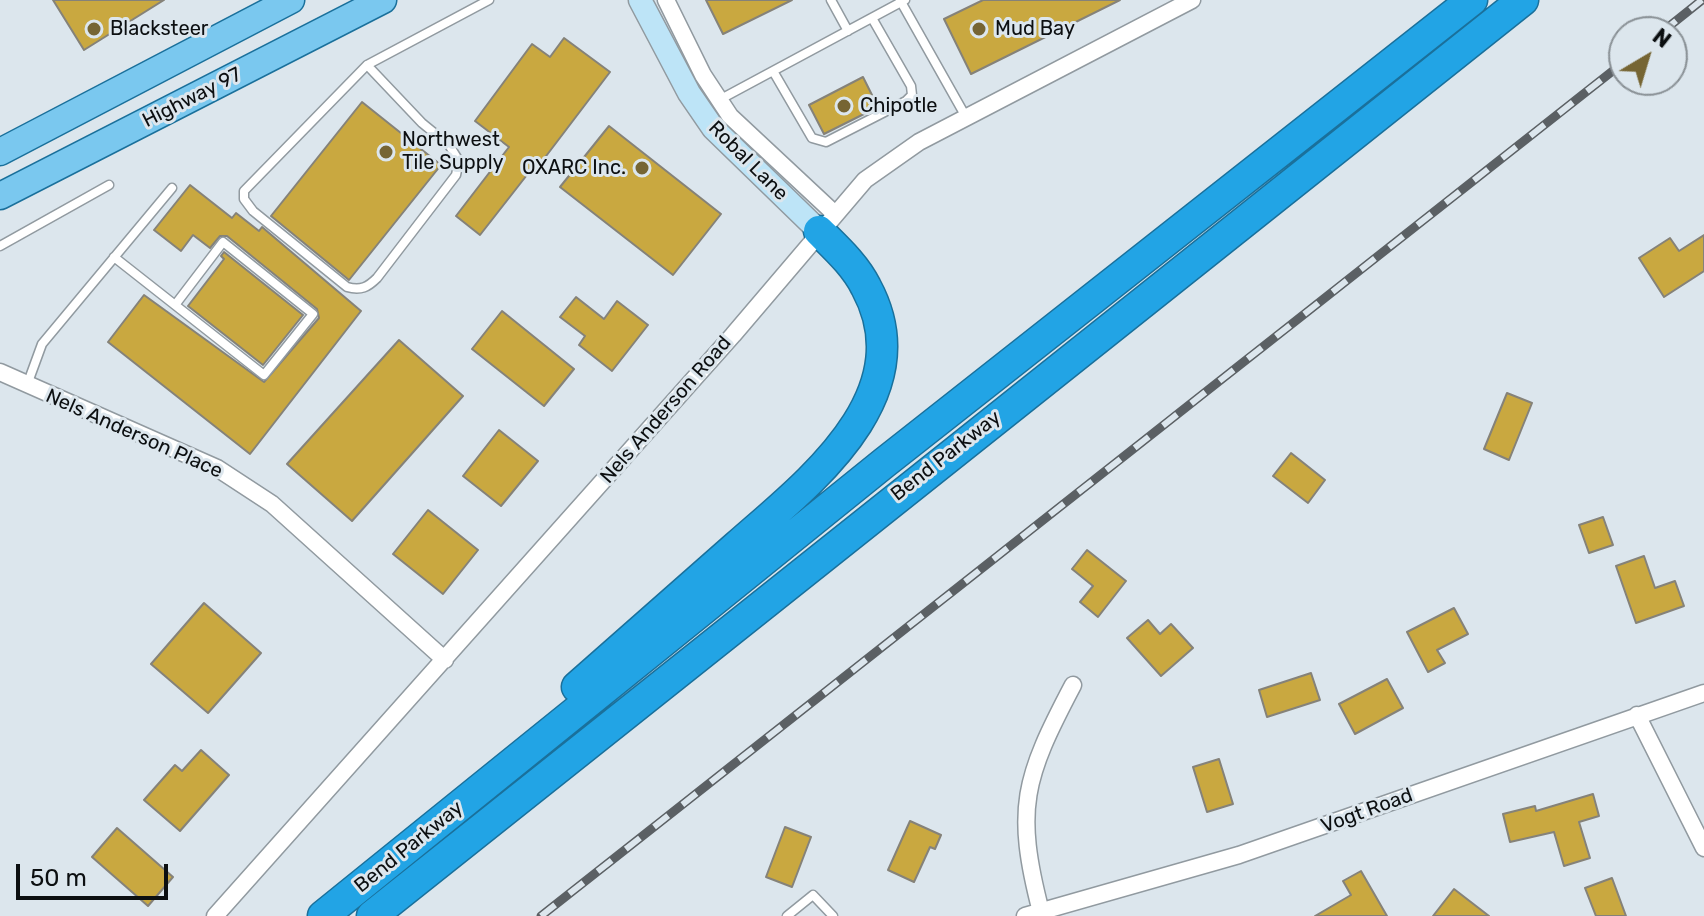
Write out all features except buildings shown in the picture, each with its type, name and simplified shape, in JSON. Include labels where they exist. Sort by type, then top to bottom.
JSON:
[{"type":"highway","name":"Bend Parkway","points":[[323,916],[884,463],[1472,0]]},
{"type":"highway","name":"Bend Parkway","points":[[372,916],[1523,0]]},
{"type":"highway","points":[[470,799],[553,709],[811,480],[851,436],[866,411],[876,378],[880,341],[876,312],[827,223]]},
{"type":"main road","name":"Highway 97","points":[[0,152],[291,0]]},
{"type":"main road","name":"Highway 97","points":[[0,196],[383,0]]},
{"type":"main road","name":"Robal Lane","points":[[640,0],[689,93],[713,128],[827,223]]},
{"type":"street","name":"Robal Lane","points":[[666,0],[719,100],[827,223]]},
{"type":"street","name":"Nels Anderson Road","points":[[215,916],[733,335],[865,180],[894,158],[966,118],[1192,0]]},
{"type":"street","name":"Nels Anderson Place","points":[[0,372],[228,475],[272,504],[445,660]]},
{"type":"street","points":[[1033,914],[1025,820],[1029,777],[1073,685]]},
{"type":"street","name":"Vogt Road","points":[[1033,914],[1239,855],[1704,693]]},
{"type":"street","points":[[1637,715],[1704,848]]},
{"type":"lane","points":[[367,65],[422,123],[449,145],[459,161],[456,175],[377,278],[368,287],[356,290],[347,287],[253,211],[244,199],[244,191],[367,65],[489,0]]},
{"type":"lane","points":[[831,0],[848,31]]},
{"type":"lane","points":[[719,100],[902,1],[966,118]]},
{"type":"lane","points":[[773,71],[812,138],[826,142],[906,101],[912,95],[911,86],[872,18]]},
{"type":"lane","points":[[0,246],[109,185]]},
{"type":"lane","points":[[27,386],[42,344],[172,188]]},
{"type":"lane","points":[[114,257],[175,305],[264,375],[313,314],[223,242],[175,305]]},
{"type":"lane","points":[[787,916],[813,895],[833,916]]},
{"type":"railway","points":[[1682,16],[1702,0]]},
{"type":"railway","points":[[541,916],[1608,75]]},
{"type":"place","name":"Blacksteer","points":[[94,29]]},
{"type":"place","name":"Mud Bay","points":[[979,29]]},
{"type":"place","name":"Chipotle","points":[[844,106]]},
{"type":"place","name":"Northwest Tile Supply","points":[[386,152]]},
{"type":"place","name":"OXARC Inc.","points":[[642,168]]}]
